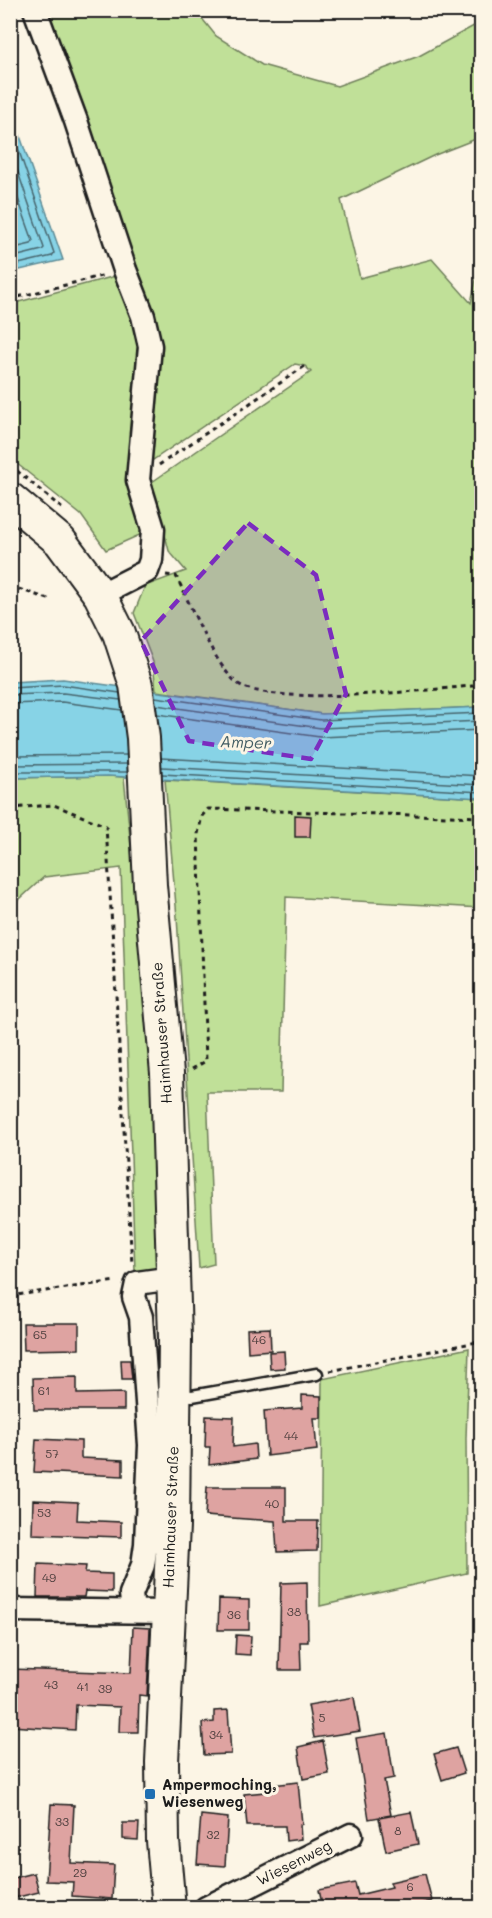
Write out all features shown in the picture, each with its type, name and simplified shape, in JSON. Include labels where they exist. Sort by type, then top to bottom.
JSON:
[{"type":"main road","name":"Haimhauser Straße","points":[[10,499],[24,508],[60,541],[100,595],[119,633],[136,685],[143,738],[150,885],[167,1073],[173,1278],[173,1525],[162,1762],[163,1841],[169,1908]]},
{"type":"street","points":[[35,10],[143,316],[150,346],[138,480],[153,529],[151,560],[147,571],[100,595]]},
{"type":"street","points":[[128,1282],[173,1278]]},
{"type":"street","name":"Haimhauser Straße","points":[[128,1282],[141,1317],[150,1445],[146,1544],[143,1565],[130,1594],[133,1611]]},
{"type":"street","points":[[10,1610],[168,1612]]},
{"type":"street","name":"Wiesenweg","points":[[206,1908],[351,1835]]},
{"type":"lane","points":[[174,1395],[192,1396],[317,1374]]},
{"type":"path","points":[[10,299],[125,270]]},
{"type":"path","points":[[138,480],[305,366]]},
{"type":"path","points":[[147,571],[176,576],[220,662],[238,684],[256,690],[286,694],[375,695],[482,685]]},
{"type":"path","points":[[10,586],[51,600]]},
{"type":"path","points":[[10,808],[54,805],[106,826],[130,1198],[132,1276],[128,1282],[10,1296]]},
{"type":"path","points":[[167,1073],[184,1073],[206,1060],[198,834],[202,816],[208,809],[482,817]]},
{"type":"path","points":[[317,1374],[482,1341]]},
{"type":"highlighted area","points":[[248,523],[316,575],[346,694],[311,759],[189,741],[141,641]]},
{"type":"green space","points":[[41,11],[196,11],[216,36],[262,65],[337,86],[419,56],[481,22],[481,137],[435,155],[341,200],[360,278],[432,259],[471,303],[477,275],[481,275],[481,707],[322,714],[156,691],[153,662],[134,613],[145,586],[186,571],[169,551],[152,482],[311,372],[305,366],[295,364],[150,462],[157,347],[153,311],[132,267]]},
{"type":"green space","points":[[123,274],[149,357],[133,487],[153,529],[106,550],[81,515],[11,459],[11,304]]},
{"type":"green space","points":[[124,777],[150,1039],[159,1268],[135,1271],[121,868],[44,877],[11,907],[11,778]]},
{"type":"green space","points":[[165,780],[481,798],[481,908],[286,897],[281,1092],[207,1092],[214,1264],[199,1268],[177,917]]},
{"type":"green space","points":[[469,1348],[466,1438],[467,1573],[320,1606],[322,1379]]},
{"type":"water","points":[[10,107],[63,260],[11,272],[10,272]]},
{"type":"water","name":"Amper","points":[[63,679],[322,714],[481,707],[481,798],[108,776],[11,778],[11,682]]},
{"type":"building","points":[[295,815],[311,816],[310,837],[295,837]]},
{"type":"building","points":[[23,1323],[79,1323],[79,1349],[24,1350]]},
{"type":"building","points":[[270,1328],[271,1350],[248,1352],[247,1329]]},
{"type":"building","points":[[284,1351],[285,1368],[270,1369],[269,1352]]},
{"type":"building","points":[[121,1360],[130,1360],[132,1379],[122,1379]]},
{"type":"building","points":[[77,1377],[77,1394],[124,1393],[124,1410],[34,1410],[33,1378]]},
{"type":"building","points":[[302,1395],[321,1396],[321,1418],[314,1418],[317,1450],[267,1456],[264,1411],[302,1408]]},
{"type":"building","points":[[206,1416],[234,1417],[233,1447],[255,1444],[256,1459],[209,1465],[210,1447],[205,1447]]},
{"type":"building","points":[[36,1439],[81,1441],[81,1458],[123,1460],[123,1476],[34,1472]]},
{"type":"building","points":[[207,1487],[286,1487],[286,1521],[318,1521],[317,1551],[277,1552],[275,1521],[205,1516]]},
{"type":"building","points":[[33,1500],[78,1502],[77,1520],[121,1522],[121,1537],[32,1534]]},
{"type":"building","points":[[38,1564],[86,1566],[85,1573],[112,1574],[112,1592],[85,1591],[84,1597],[37,1597]]},
{"type":"building","points":[[307,1582],[308,1642],[300,1642],[301,1670],[279,1670],[281,1583]]},
{"type":"building","points":[[219,1599],[249,1600],[249,1630],[218,1630]]},
{"type":"building","points":[[133,1627],[150,1628],[147,1696],[139,1695],[138,1732],[119,1732],[120,1707],[76,1705],[75,1730],[10,1726],[10,1669],[131,1673]]},
{"type":"building","points":[[236,1635],[251,1636],[250,1655],[235,1654]]},
{"type":"building","points":[[354,1697],[360,1731],[314,1738],[308,1705]]},
{"type":"building","points":[[228,1710],[231,1754],[204,1755],[202,1723],[214,1722],[214,1711]]},
{"type":"building","points":[[387,1733],[394,1778],[384,1780],[391,1815],[369,1819],[356,1738]]},
{"type":"building","points":[[323,1741],[329,1774],[303,1779],[298,1747]]},
{"type":"building","points":[[456,1748],[464,1773],[442,1780],[434,1754]]},
{"type":"building","points":[[298,1782],[301,1839],[286,1841],[285,1826],[247,1826],[244,1794],[265,1792],[264,1786]]},
{"type":"building","points":[[51,1804],[74,1805],[71,1863],[114,1865],[112,1899],[72,1896],[73,1882],[46,1881]]},
{"type":"building","points":[[411,1812],[418,1844],[386,1851],[379,1818]]},
{"type":"building","points":[[201,1815],[228,1818],[225,1866],[197,1864]]},
{"type":"building","points":[[123,1823],[139,1823],[138,1840],[123,1839]]},
{"type":"building","points":[[34,1873],[39,1892],[10,1899],[10,1879]]},
{"type":"building","points":[[425,1874],[432,1901],[405,1908],[323,1908],[319,1890],[355,1883],[358,1895],[392,1887],[390,1882]]},
{"type":"place","name":"Ampermoching, Wiesenweg","points":[[150,1794]]}]
